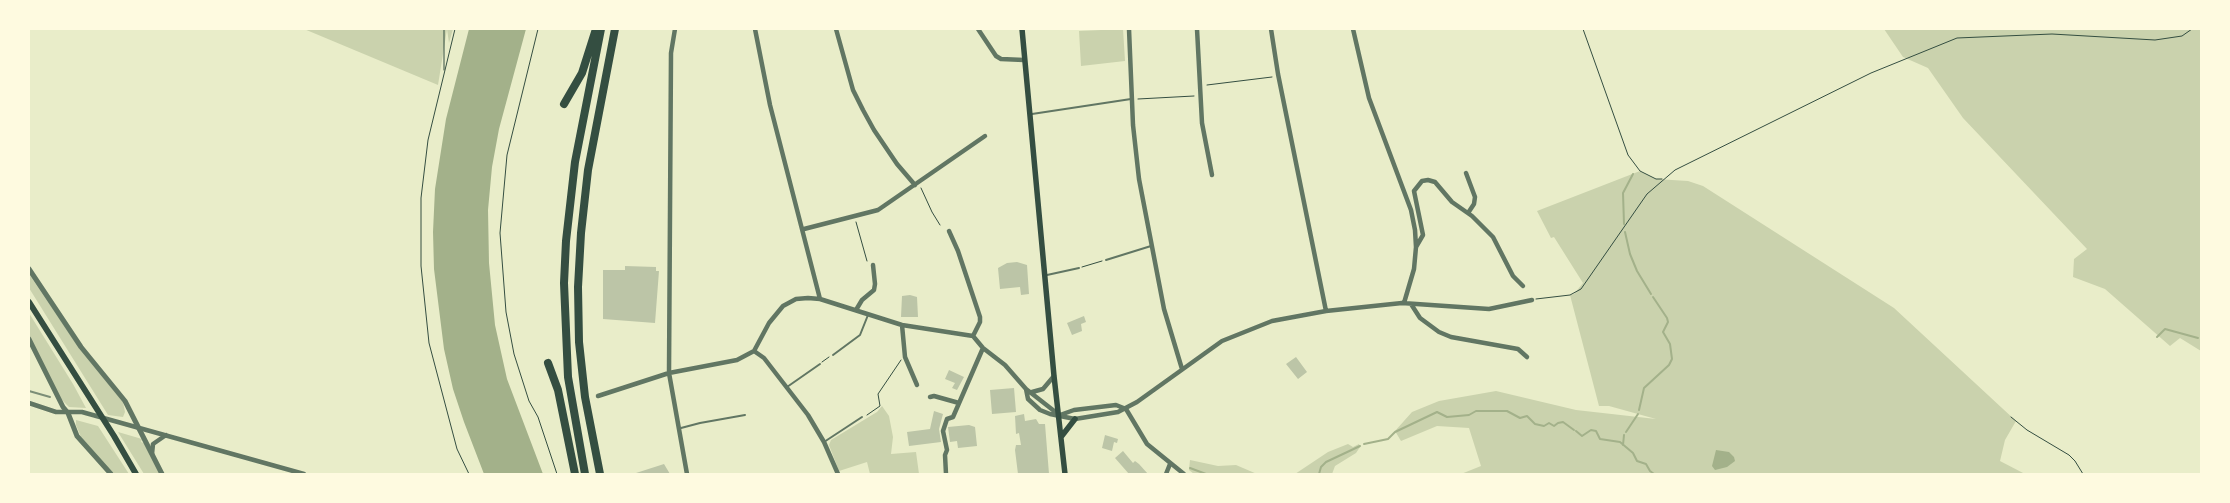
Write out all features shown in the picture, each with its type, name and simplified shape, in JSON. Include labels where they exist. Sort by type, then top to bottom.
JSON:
[{"type":"highway","points":[[564,104],[582,73],[596,29]]},
{"type":"highway","points":[[585,474],[568,377],[564,283],[566,241],[575,162],[601,29]]},
{"type":"highway","points":[[600,474],[585,397],[579,342],[578,287],[581,232],[588,170],[615,29]]},
{"type":"highway","points":[[548,363],[558,390],[575,474]]},
{"type":"main road","points":[[1022,29],[1054,376],[1065,474]]},
{"type":"main road","points":[[29,302],[136,474]]},
{"type":"main road","points":[[1061,437],[1075,419]]},
{"type":"street","points":[[675,29],[671,53],[669,373],[678,429],[688,474]]},
{"type":"street","points":[[755,29],[770,105],[804,228],[820,299]]},
{"type":"street","points":[[836,29],[844,62],[860,103],[874,130],[897,164],[915,185]]},
{"type":"street","points":[[978,29],[996,56],[1001,60],[1024,60]]},
{"type":"street","points":[[1129,29],[1132,99],[1139,179],[1150,246],[1164,309],[1182,369]]},
{"type":"street","points":[[1196,29],[1198,86],[1212,175]]},
{"type":"street","points":[[1271,29],[1326,311]]},
{"type":"street","points":[[1353,29],[1369,98],[1411,210],[1416,247],[1414,269],[1404,303]]},
{"type":"street","points":[[804,228],[878,210],[985,136]]},
{"type":"street","points":[[1466,173],[1475,198],[1474,204],[1468,213]]},
{"type":"street","points":[[1416,247],[1423,235],[1414,191],[1422,181],[1428,180],[1435,182],[1452,202],[1468,213],[1493,237],[1513,276],[1523,286]]},
{"type":"street","points":[[949,231],[958,250],[980,317],[980,322],[973,336]]},
{"type":"street","points":[[856,310],[862,300],[874,290],[872,265]]},
{"type":"street","points":[[29,269],[72,335],[125,401],[162,474]]},
{"type":"street","points":[[598,396],[669,373],[727,362],[754,351],[769,323],[783,306],[796,299],[820,299],[902,325],[973,336],[983,348],[1005,364],[1026,389],[1059,415]]},
{"type":"street","points":[[1026,389],[1028,399],[1034,406],[1050,414],[1075,419],[1118,412],[1126,409],[1222,341],[1249,329],[1290,317],[1326,311],[1404,303],[1489,310],[1532,300]]},
{"type":"street","points":[[1411,304],[1420,318],[1439,332],[1451,337],[1518,348],[1527,357]]},
{"type":"street","points":[[902,325],[905,358],[917,385]]},
{"type":"street","points":[[29,340],[68,413],[77,436],[111,474]]},
{"type":"street","points":[[946,474],[944,456],[947,450],[943,431],[946,419],[953,417],[983,348]]},
{"type":"street","points":[[754,351],[764,358],[787,387],[824,442],[838,474]]},
{"type":"street","points":[[1032,392],[1043,389],[1054,376]]},
{"type":"street","points":[[930,397],[934,396],[959,403]]},
{"type":"street","points":[[29,403],[56,412],[82,412],[304,474]]},
{"type":"street","points":[[1059,415],[1074,410],[1116,406],[1126,409],[1147,444],[1184,474]]},
{"type":"street","points":[[152,454],[153,444],[166,434]]},
{"type":"street","points":[[1166,474],[1170,464]]},
{"type":"lane","points":[[1030,115],[1132,99]]},
{"type":"lane","points":[[1106,260],[1150,246]]},
{"type":"lane","points":[[1045,275],[1079,268]]},
{"type":"lane","points":[[832,355],[860,335],[869,314]]},
{"type":"lane","points":[[787,387],[820,364]]},
{"type":"lane","points":[[678,429],[700,422],[745,415]]},
{"type":"lane","points":[[824,442],[862,417]]},
{"type":"path","points":[[444,29],[444,70]]},
{"type":"path","points":[[455,29],[433,115],[424,169],[420,227],[421,266],[429,343],[457,449],[469,474]]},
{"type":"path","points":[[538,29],[507,155],[500,233],[506,312],[514,354],[529,401],[538,417],[557,474]]},
{"type":"path","points":[[1583,29],[1628,155],[1640,171],[1656,179],[1662,179]]},
{"type":"path","points":[[1532,300],[1574,294],[1581,289],[1647,194],[1662,179],[1699,157],[1855,80],[1958,38],[2052,34],[2154,40],[2182,36],[2192,29]]},
{"type":"path","points":[[1198,86],[1279,76]]},
{"type":"path","points":[[1132,99],[1199,95]]},
{"type":"path","points":[[915,185],[920,186],[940,225]]},
{"type":"path","points":[[855,217],[866,260],[872,265]]},
{"type":"path","points":[[1079,268],[1106,260]]},
{"type":"path","points":[[826,359],[832,355]]},
{"type":"path","points":[[862,417],[880,406],[878,394],[905,358]]},
{"type":"path","points":[[2011,417],[2027,430],[2069,455],[2083,474]]},
{"type":"shaded area","points":[[304,29],[447,29],[438,85]]},
{"type":"shaded area","points":[[447,29],[453,29],[449,43]]},
{"type":"shaded area","points":[[469,29],[526,29],[499,129],[492,167],[488,210],[489,263],[495,325],[507,379],[543,474],[484,474],[453,389],[444,349],[434,269],[435,189],[446,119]]},
{"type":"shaded area","points":[[1123,29],[1125,61],[1081,66],[1079,31]]},
{"type":"shaded area","points":[[1884,29],[2201,29],[2201,351],[2180,338],[2170,346],[2105,289],[2073,277],[2074,259],[2087,249],[1963,118],[1928,68],[1903,57]]},
{"type":"shaded area","points":[[1640,171],[1656,179],[1688,181],[1703,186],[1894,308],[2016,421],[2005,440],[2000,461],[2025,474],[1461,474],[1481,466],[1469,428],[1437,426],[1401,441],[1395,431],[1412,412],[1439,401],[1496,391],[1576,410],[1656,419],[1609,406],[1599,406],[1570,295],[1574,294],[1583,283],[1554,237],[1551,238],[1537,211]]},
{"type":"shaded area","points":[[29,274],[73,339],[123,402],[125,412],[123,417],[108,415],[29,288]]},
{"type":"shaded area","points":[[29,313],[86,408],[69,407],[61,399],[29,335]]},
{"type":"shaded area","points":[[882,406],[889,416],[893,437],[891,454],[916,452],[919,474],[870,474],[867,462],[839,471],[829,445],[831,440],[877,412]]},
{"type":"shaded area","points":[[76,420],[98,426],[129,474],[113,474],[81,437]]},
{"type":"shaded area","points":[[118,432],[142,439],[141,442],[144,443],[160,474],[144,474]]},
{"type":"shaded area","points":[[1348,444],[1353,447],[1359,444],[1360,447],[1356,453],[1335,466],[1332,474],[1295,474],[1328,452]]},
{"type":"shaded area","points":[[1716,450],[1729,452],[1735,461],[1727,467],[1715,470],[1712,466]]},
{"type":"shaded area","points":[[1190,460],[1218,466],[1236,465],[1257,474],[1194,474],[1189,470]]},
{"type":"building","points":[[1017,262],[1027,265],[1029,294],[1021,295],[1020,287],[1000,289],[998,268],[1007,263]]},
{"type":"building","points":[[625,266],[656,267],[656,271],[659,271],[655,323],[603,319],[603,270],[625,270]]},
{"type":"building","points":[[910,295],[917,297],[918,317],[901,317],[902,296]]},
{"type":"building","points":[[1084,316],[1086,322],[1081,324],[1082,331],[1072,335],[1067,323]]},
{"type":"building","points":[[1296,357],[1307,372],[1298,379],[1286,364]]},
{"type":"building","points":[[949,370],[964,377],[957,390],[952,388],[955,383],[945,379]]},
{"type":"building","points":[[1014,388],[1016,412],[992,414],[990,390]]},
{"type":"building","points":[[934,411],[943,414],[939,429],[941,442],[909,446],[907,432],[930,429]]},
{"type":"building","points":[[1024,414],[1025,421],[1036,419],[1039,424],[1045,424],[1049,474],[1018,474],[1015,450],[1016,445],[1021,445],[1019,433],[1016,434],[1015,416]]},
{"type":"building","points":[[969,425],[975,427],[977,446],[958,448],[957,441],[950,442],[948,427]]},
{"type":"building","points":[[1105,435],[1118,439],[1117,443],[1114,442],[1112,451],[1102,448]]},
{"type":"building","points":[[1123,451],[1133,463],[1135,461],[1148,474],[1129,474],[1115,458]]},
{"type":"building","points":[[664,464],[670,474],[636,473]]},
{"type":"waterway","points":[[1624,224],[1623,193],[1633,174]]},
{"type":"waterway","points":[[1625,232],[1630,254],[1637,271],[1651,294]]},
{"type":"waterway","points":[[1639,410],[1644,388],[1669,365],[1672,359],[1670,344],[1663,332],[1668,322],[1667,318],[1653,297]]},
{"type":"waterway","points":[[2157,337],[2165,329],[2198,338]]},
{"type":"waterway","points":[[1364,444],[1388,439],[1395,432],[1437,412],[1447,417],[1469,415],[1476,411],[1507,411],[1520,418],[1527,416],[1535,424],[1544,426],[1549,423],[1554,426],[1563,422],[1574,430]]},
{"type":"waterway","points":[[1626,432],[1638,414]]},
{"type":"waterway","points":[[1576,431],[1582,436],[1591,430],[1596,431],[1600,439],[1620,442],[1633,453],[1637,461],[1646,464],[1654,474]]},
{"type":"waterway","points":[[1623,445],[1624,435]]},
{"type":"waterway","points":[[1319,474],[1321,467],[1326,462],[1360,446]]},
{"type":"waterway","points":[[1190,468],[1206,474]]},
{"type":"railway","points":[[29,391],[50,397]]}]
